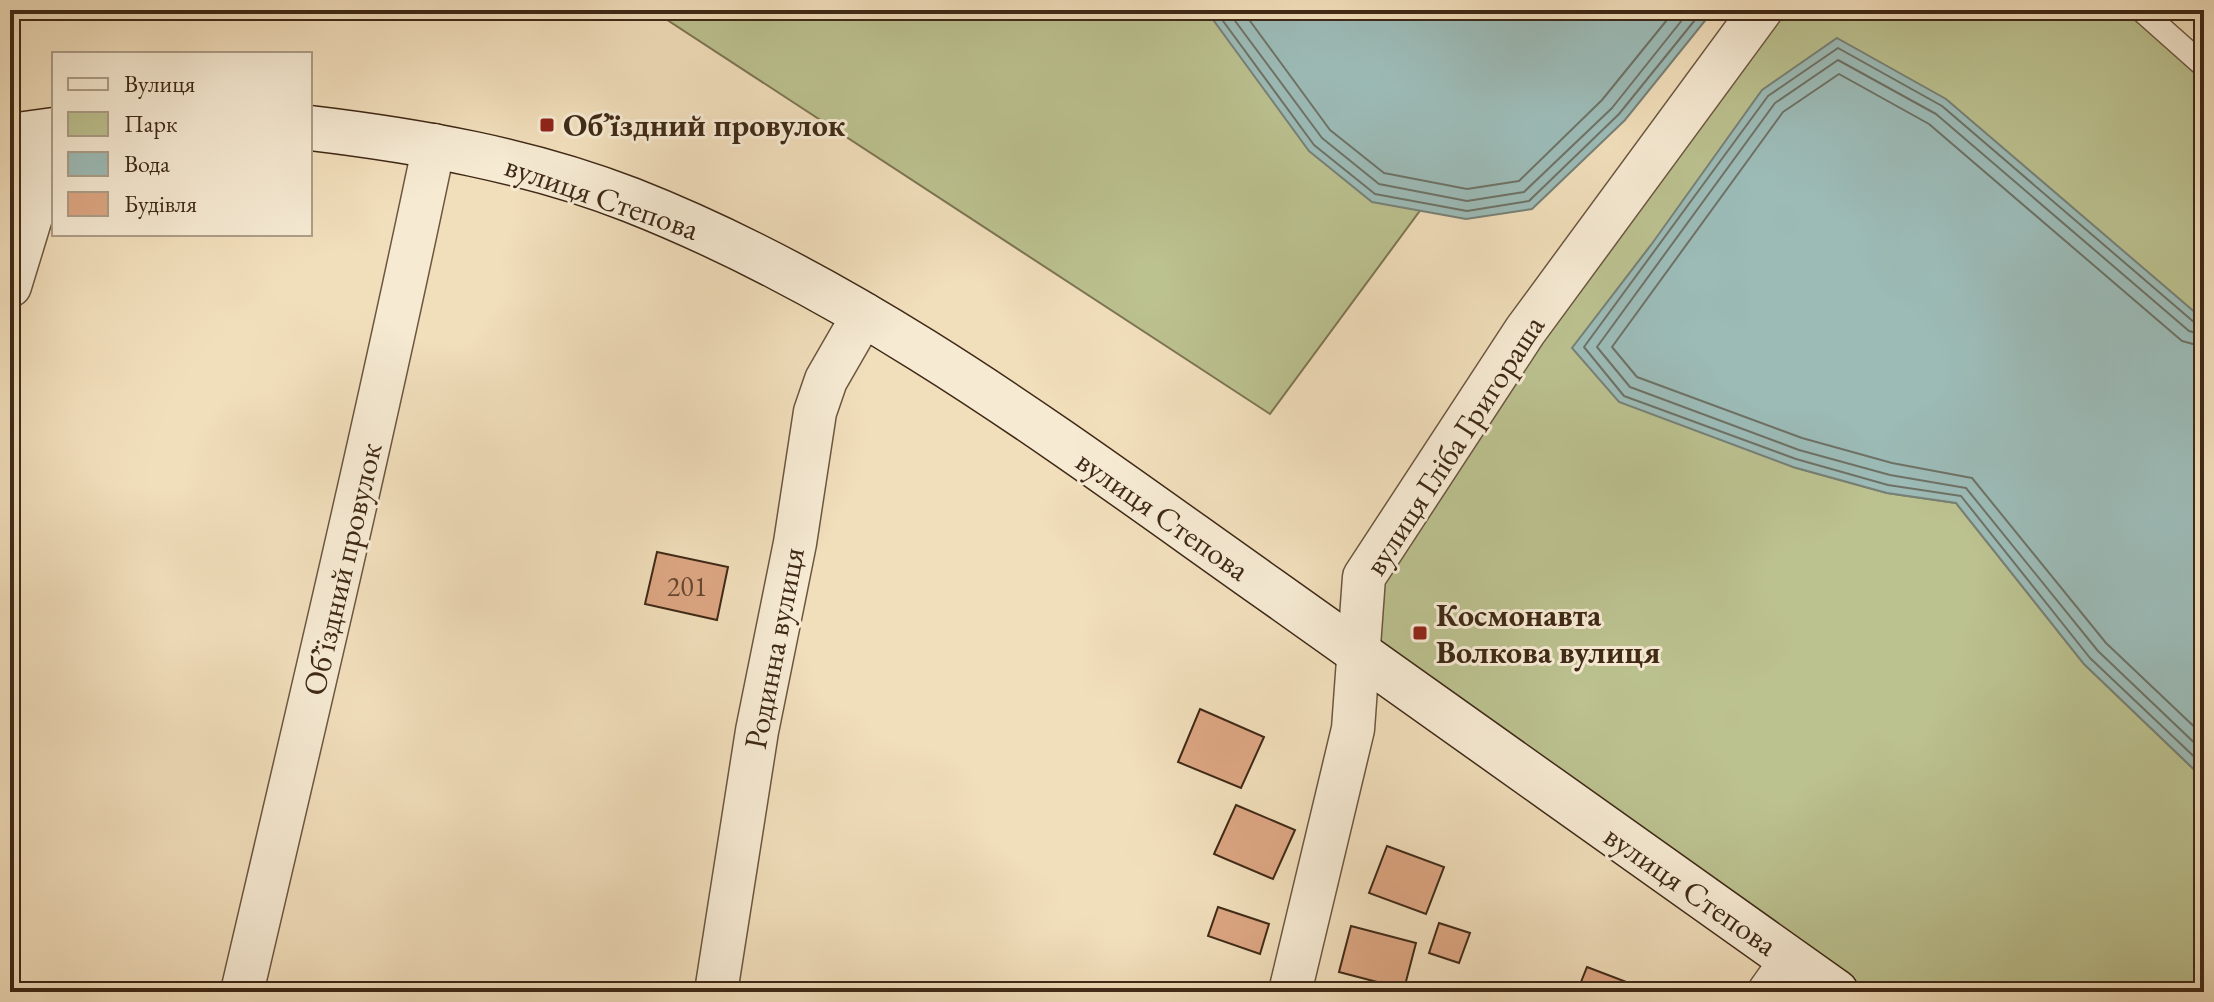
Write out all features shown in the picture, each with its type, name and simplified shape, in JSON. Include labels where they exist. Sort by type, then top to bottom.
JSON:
[{"type":"street","name":"вулиця Гліба Григораша","points":[[1290,992],[1353,729],[1364,577],[1525,331],[1761,10]]},
{"type":"street","name":"вулиця Степова","points":[[312,128],[434,145],[541,171],[628,199],[729,242],[864,314],[1039,427],[1358,652],[1780,976],[1836,992]]},
{"type":"street","points":[[10,286],[35,204],[31,133]]},
{"type":"street","name":"Обʼїздний провулок","points":[[242,992],[374,434],[434,145]]},
{"type":"street","name":"Родинна вулиця","points":[[716,992],[757,731],[795,543],[815,412],[826,380],[864,314]]},
{"type":"lane","points":[[2141,10],[2204,66]]},
{"type":"green space","points":[[652,10],[1568,10],[1270,414]]},
{"type":"green space","points":[[1761,10],[2141,10],[2204,66],[2204,320],[1651,245],[1573,348],[1793,467],[1887,493],[1956,503],[2084,664],[2204,779],[2204,992],[1836,992],[1358,652],[1364,577]]},
{"type":"water","points":[[1206,10],[1712,12],[1625,120],[1532,209],[1466,219],[1372,202],[1309,151]]},
{"type":"water","points":[[1837,38],[1946,99],[2204,320],[2204,779],[2084,664],[1956,503],[1887,493],[1793,467],[1619,402],[1572,348],[1651,245],[1762,90]]},
{"type":"building","points":[[657,552],[728,567],[717,620],[645,604]]},
{"type":"building","points":[[1200,709],[1264,737],[1241,788],[1178,762]]},
{"type":"building","points":[[1236,805],[1295,830],[1273,879],[1214,854]]},
{"type":"building","points":[[1387,846],[1444,867],[1426,914],[1369,893]]},
{"type":"building","points":[[1218,907],[1269,924],[1260,954],[1208,936]]},
{"type":"building","points":[[1439,923],[1470,933],[1459,963],[1429,953]]},
{"type":"building","points":[[1351,926],[1416,943],[1404,989],[1339,972]]},
{"type":"building","points":[[1587,967],[1637,986],[1634,992],[1577,992]]},
{"type":"place","name":"Об’їздний провулок","points":[[547,125]]},
{"type":"place","name":"Космонавта Волкова вулиця","points":[[1420,633]]}]
